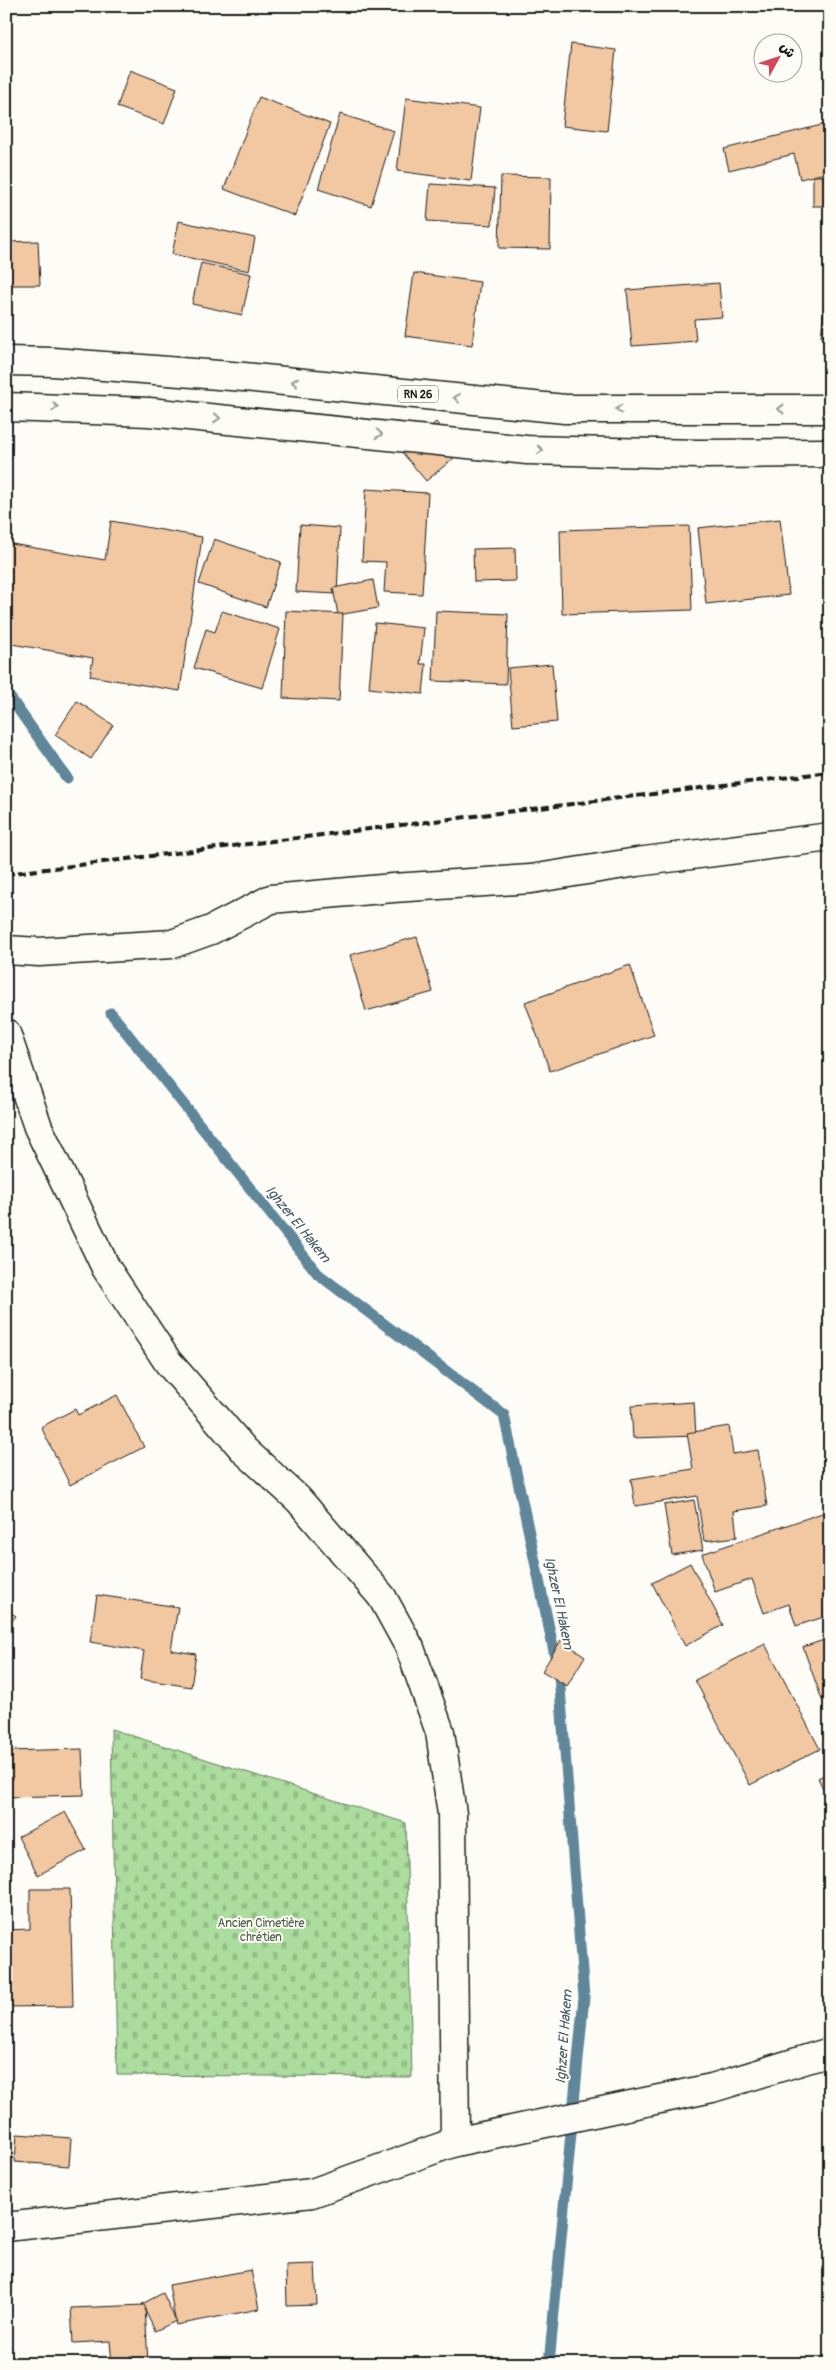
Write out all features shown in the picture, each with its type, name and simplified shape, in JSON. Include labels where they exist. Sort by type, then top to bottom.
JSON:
[{"type":"street","name":"RN 26","points":[[6,361],[53,362],[244,377],[565,409],[830,410]]},
{"type":"street","points":[[6,407],[36,406],[149,412],[527,450],[700,454],[830,453]]},
{"type":"street","points":[[6,950],[38,952],[172,944],[211,930],[271,899],[393,888],[531,879],[637,862],[830,837]]},
{"type":"street","points":[[6,1033],[38,1127],[106,1268],[168,1362],[245,1451],[298,1499],[382,1597],[410,1648],[440,1732],[452,1814],[455,2142]]},
{"type":"street","points":[[6,2227],[312,2193],[455,2142],[712,2088],[830,2052]]},
{"type":"green space","name":"Ancien Cimetière chrétien","points":[[111,1729],[406,1823],[412,2077],[117,2075]]},
{"type":"building","points":[[571,44],[616,50],[607,131],[562,126]]},
{"type":"building","points":[[130,70],[177,88],[164,124],[117,107]]},
{"type":"building","points":[[259,97],[330,124],[295,216],[224,189]]},
{"type":"building","points":[[406,98],[480,108],[471,181],[397,171]]},
{"type":"building","points":[[340,114],[394,131],[371,206],[318,189]]},
{"type":"building","points":[[830,123],[830,172],[800,179],[794,154],[729,170],[724,149]]},
{"type":"building","points":[[501,176],[551,177],[550,249],[499,248]]},
{"type":"building","points":[[813,176],[830,176],[830,206],[813,206]]},
{"type":"building","points":[[430,184],[495,188],[492,225],[427,221]]},
{"type":"building","points":[[179,221],[255,238],[249,271],[172,254]]},
{"type":"building","points":[[38,241],[40,285],[6,285],[6,242]]},
{"type":"building","points":[[201,263],[251,274],[242,315],[192,304]]},
{"type":"building","points":[[414,273],[480,282],[472,345],[405,336]]},
{"type":"building","points":[[830,274],[830,337],[821,336]]},
{"type":"building","points":[[719,283],[722,317],[694,319],[696,341],[632,346],[627,290]]},
{"type":"building","points":[[436,422],[461,452],[426,481],[401,451]]},
{"type":"building","points":[[366,489],[428,493],[422,594],[384,592],[386,562],[362,561]]},
{"type":"building","points":[[780,519],[789,595],[706,604],[698,528]]},
{"type":"building","points":[[111,521],[202,537],[180,691],[90,676],[93,658],[6,643],[6,543],[105,560]]},
{"type":"building","points":[[300,525],[340,528],[337,594],[296,592]]},
{"type":"building","points":[[689,526],[692,610],[562,614],[560,530]]},
{"type":"building","points":[[214,539],[281,562],[266,607],[199,584]]},
{"type":"building","points":[[515,548],[516,581],[474,582],[473,549]]},
{"type":"building","points":[[373,580],[378,608],[338,615],[333,588]]},
{"type":"building","points":[[222,611],[280,629],[262,688],[194,668],[206,629],[215,632]]},
{"type":"building","points":[[286,611],[343,614],[339,701],[283,698]]},
{"type":"building","points":[[436,611],[508,614],[506,684],[433,681]]},
{"type":"building","points":[[375,623],[424,628],[420,664],[426,664],[423,694],[369,688]]},
{"type":"building","points":[[552,664],[557,722],[513,726],[508,668]]},
{"type":"building","points":[[77,701],[113,725],[91,759],[55,735]]},
{"type":"building","points":[[417,937],[433,992],[366,1011],[350,955]]},
{"type":"building","points":[[630,965],[654,1035],[550,1071],[525,1002]]},
{"type":"building","points":[[117,1395],[144,1447],[70,1485],[41,1427],[75,1409],[78,1415]]},
{"type":"building","points":[[694,1402],[696,1436],[633,1438],[631,1406]]},
{"type":"building","points":[[729,1426],[733,1454],[758,1450],[767,1506],[734,1511],[737,1537],[704,1541],[697,1496],[635,1506],[631,1479],[693,1469],[687,1433]]},
{"type":"building","points":[[694,1500],[703,1550],[672,1555],[664,1505]]},
{"type":"building","points":[[828,1511],[830,1517],[830,1615],[796,1626],[789,1604],[764,1613],[752,1579],[715,1592],[702,1554]]},
{"type":"building","points":[[690,1563],[723,1625],[685,1646],[652,1583]]},
{"type":"building","points":[[97,1595],[178,1607],[171,1650],[196,1654],[191,1687],[140,1679],[144,1651],[90,1642]]},
{"type":"building","points":[[6,1609],[16,1616],[6,1628]]},
{"type":"building","points":[[830,1638],[830,1698],[822,1700],[803,1647]]},
{"type":"building","points":[[561,1640],[585,1656],[567,1686],[542,1671]]},
{"type":"building","points":[[765,1644],[820,1749],[750,1785],[695,1680]]},
{"type":"building","points":[[82,1749],[84,1795],[6,1797],[6,1751]]},
{"type":"building","points":[[830,1772],[830,1803],[818,1778]]},
{"type":"building","points":[[65,1812],[86,1850],[38,1875],[18,1837]]},
{"type":"building","points":[[30,1889],[70,1889],[73,2006],[6,2007],[6,1930],[30,1929]]},
{"type":"building","points":[[17,2134],[71,2138],[69,2166],[15,2162]]},
{"type":"building","points":[[315,2264],[317,2305],[287,2306],[286,2265]]},
{"type":"building","points":[[251,2270],[259,2309],[176,2325],[169,2285]]},
{"type":"building","points":[[163,2293],[176,2321],[155,2331],[142,2304]]},
{"type":"building","points":[[145,2305],[148,2364],[112,2364],[110,2341],[73,2343],[71,2308]]},
{"type":"waterway","name":"Ighzer El Hakem","points":[[6,692],[67,778]]},
{"type":"waterway","name":"Ighzer El Hakem","points":[[111,1013],[318,1274],[504,1415],[559,1675],[584,1997],[549,2364]]},
{"type":"railway","points":[[6,874],[830,772]]}]
